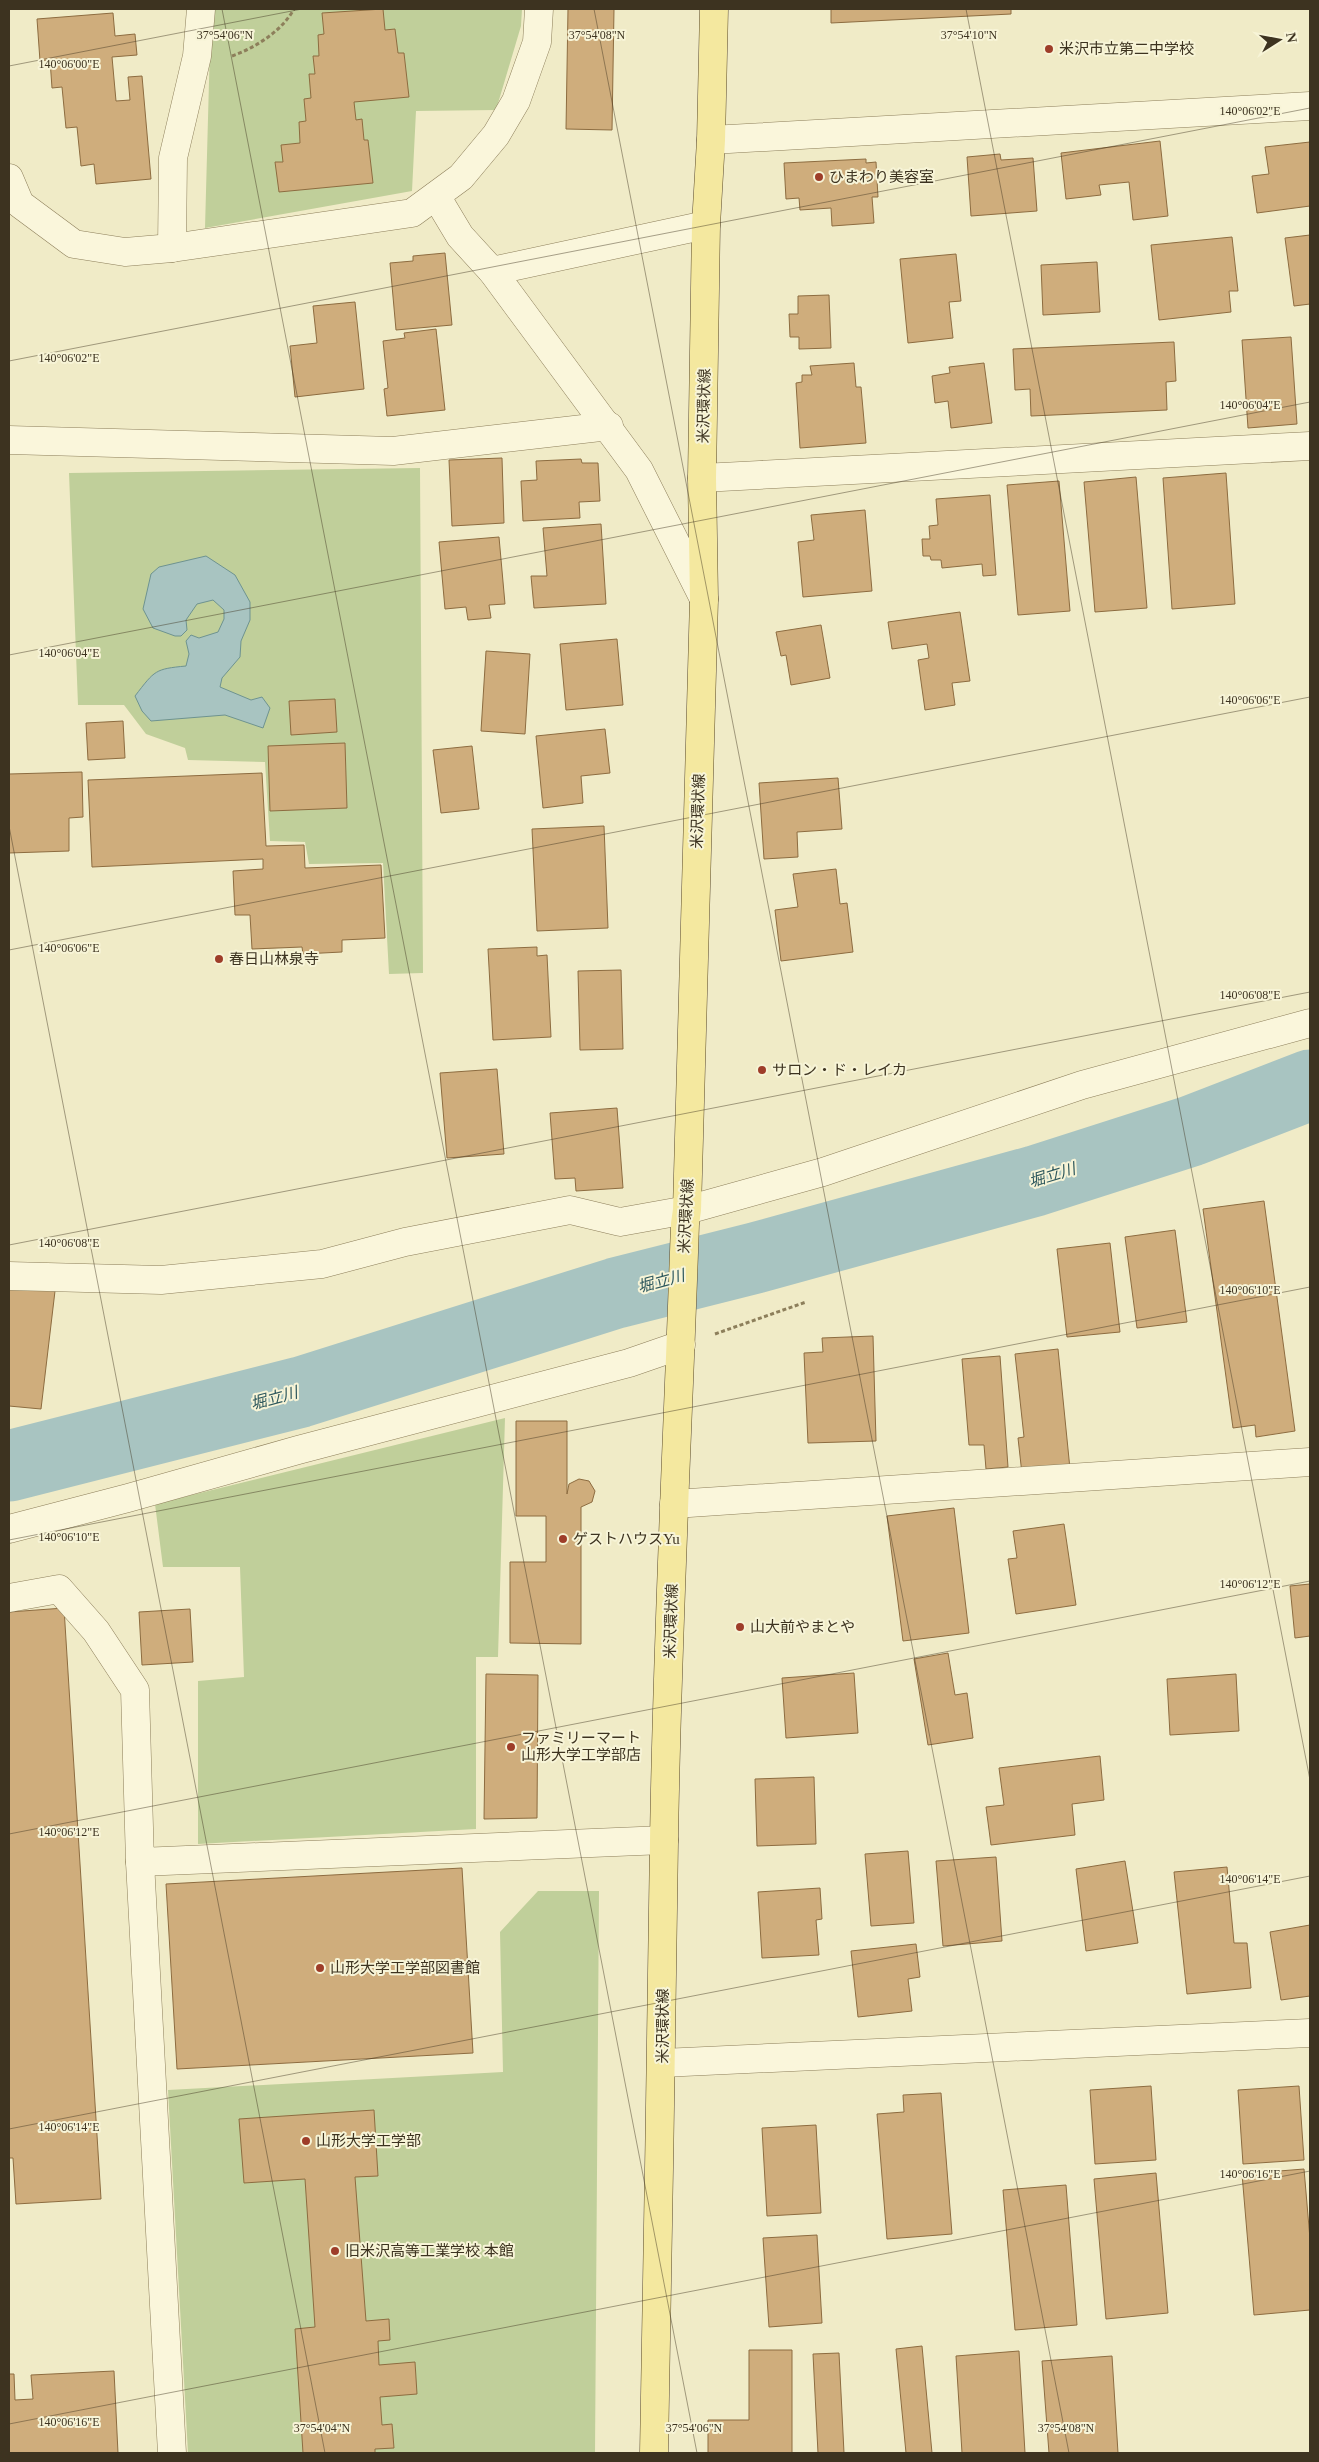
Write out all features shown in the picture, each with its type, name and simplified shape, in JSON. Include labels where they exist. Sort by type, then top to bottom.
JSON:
[{"type":"main road","name":"米沢環状線","points":[[654,2453],[662,2063],[664,1840],[674,1504],[686,1217],[704,599],[702,478],[706,225],[711,140],[714,9]]},
{"type":"street","points":[[172,248],[173,158],[194,68],[201,9]]},
{"type":"street","points":[[9,178],[20,204],[74,244],[125,252],[172,248],[412,213],[460,178],[496,135],[516,101],[537,42],[539,9]]},
{"type":"street","points":[[711,140],[1310,106]]},
{"type":"street","points":[[436,196],[460,236],[492,271],[639,470],[704,599]]},
{"type":"street","points":[[492,271],[706,225]]},
{"type":"street","points":[[9,440],[392,451],[608,426]]},
{"type":"street","points":[[702,478],[1310,446]]},
{"type":"street","points":[[9,1276],[161,1280],[322,1264],[405,1242],[570,1210],[620,1222],[686,1217],[1082,1085],[1310,1023]]},
{"type":"street","points":[[9,1529],[298,1450],[629,1363],[681,1339]]},
{"type":"street","points":[[674,1504],[1310,1462]]},
{"type":"street","points":[[9,1598],[59,1589],[96,1631],[134,1690],[140,1862],[172,2453]]},
{"type":"street","points":[[140,1862],[664,1840]]},
{"type":"street","points":[[662,2063],[1310,2033]]},
{"type":"path","points":[[194,68],[247,51],[273,32],[294,9]]},
{"type":"path","points":[[681,1339],[806,1302]]},
{"type":"green space","points":[[214,9],[522,9],[521,26],[496,110],[416,111],[412,191],[205,228],[210,45]]},
{"type":"green space","points":[[420,468],[423,973],[389,974],[383,863],[309,864],[305,842],[270,841],[265,762],[188,760],[185,748],[146,734],[124,705],[78,705],[69,473]]},
{"type":"green space","points":[[505,1418],[498,1657],[476,1657],[476,1829],[198,1844],[198,1681],[244,1677],[240,1567],[163,1567],[155,1504]]},
{"type":"green space","points":[[538,1891],[599,1891],[595,2453],[188,2453],[168,2090],[503,2072],[500,1932]]},
{"type":"water","points":[[206,556],[235,575],[250,602],[250,620],[241,641],[240,657],[222,678],[220,687],[251,700],[262,697],[270,708],[263,728],[225,715],[151,721],[142,711],[135,696],[156,672],[168,668],[186,666],[189,654],[186,641],[191,635],[199,638],[218,632],[224,619],[224,610],[213,600],[197,604],[186,620],[187,630],[181,636],[175,636],[153,628],[143,609],[151,574],[159,567]]},
{"type":"building","points":[[383,9],[385,30],[395,29],[398,53],[404,53],[409,97],[354,102],[356,120],[362,119],[364,140],[368,140],[373,183],[279,192],[275,162],[283,162],[281,145],[300,143],[299,122],[306,121],[304,99],[311,98],[309,74],[315,74],[313,56],[319,56],[318,35],[324,34],[322,13]]},
{"type":"building","points":[[568,9],[614,9],[612,130],[566,129]]},
{"type":"building","points":[[831,9],[1011,9],[1011,14],[831,23]]},
{"type":"building","points":[[113,13],[115,36],[135,34],[137,55],[112,57],[116,101],[130,100],[128,77],[142,76],[151,179],[96,184],[94,164],[81,166],[77,127],[66,128],[62,87],[52,88],[50,60],[40,61],[37,19]]},
{"type":"building","points":[[1160,141],[1168,216],[1133,220],[1129,182],[1099,185],[1101,195],[1066,199],[1061,153]]},
{"type":"building","points":[[1310,142],[1310,206],[1257,213],[1252,176],[1269,174],[1265,147]]},
{"type":"building","points":[[1000,154],[1001,160],[1033,158],[1037,211],[971,216],[967,157]]},
{"type":"building","points":[[866,159],[866,163],[876,162],[878,197],[872,197],[874,223],[832,226],[831,208],[800,210],[799,198],[786,199],[784,163]]},
{"type":"building","points":[[1310,235],[1310,304],[1294,306],[1285,238]]},
{"type":"building","points":[[1232,237],[1238,291],[1229,291],[1231,312],[1159,320],[1151,245]]},
{"type":"building","points":[[445,253],[452,325],[396,330],[390,263],[413,261],[413,256]]},
{"type":"building","points":[[956,254],[961,301],[949,302],[953,338],[908,343],[900,259]]},
{"type":"building","points":[[1097,262],[1100,312],[1043,315],[1041,265]]},
{"type":"building","points":[[829,295],[831,348],[799,349],[799,337],[790,337],[789,314],[798,314],[798,296]]},
{"type":"building","points":[[355,302],[364,389],[295,397],[290,346],[317,343],[313,306]]},
{"type":"building","points":[[436,329],[445,410],[387,416],[384,389],[388,388],[383,341],[405,338],[404,333]]},
{"type":"building","points":[[1291,337],[1297,424],[1248,428],[1242,340]]},
{"type":"building","points":[[1174,342],[1176,381],[1166,382],[1167,410],[1031,416],[1030,389],[1015,390],[1013,349]]},
{"type":"building","points":[[854,363],[856,387],[861,387],[866,443],[800,448],[796,383],[802,382],[802,375],[812,375],[810,366]]},
{"type":"building","points":[[984,363],[992,423],[951,428],[948,401],[935,403],[932,376],[950,373],[949,367]]},
{"type":"building","points":[[502,458],[504,523],[452,526],[449,460]]},
{"type":"building","points":[[581,459],[582,463],[598,463],[600,501],[579,502],[580,518],[523,521],[521,481],[537,480],[536,461]]},
{"type":"building","points":[[1226,473],[1235,604],[1172,609],[1163,478]]},
{"type":"building","points":[[1136,477],[1147,608],[1095,612],[1084,482]]},
{"type":"building","points":[[1059,481],[1070,611],[1018,615],[1007,485]]},
{"type":"building","points":[[990,495],[996,575],[983,576],[982,564],[942,568],[941,560],[931,560],[930,556],[923,556],[922,539],[930,539],[929,526],[938,525],[936,499]]},
{"type":"building","points":[[865,510],[872,591],[803,597],[798,542],[814,540],[811,515]]},
{"type":"building","points":[[601,524],[606,604],[534,608],[531,576],[547,576],[543,528]]},
{"type":"building","points":[[499,537],[505,604],[489,605],[491,618],[468,620],[466,607],[445,609],[439,542]]},
{"type":"building","points":[[960,612],[970,681],[952,683],[955,705],[925,710],[918,660],[929,658],[927,644],[892,649],[888,622]]},
{"type":"building","points":[[821,625],[830,678],[791,685],[786,655],[781,656],[776,632]]},
{"type":"building","points":[[617,639],[623,705],[566,710],[560,644]]},
{"type":"building","points":[[486,651],[530,654],[525,734],[481,731]]},
{"type":"building","points":[[335,699],[337,732],[291,735],[289,701]]},
{"type":"building","points":[[123,721],[125,758],[88,760],[86,723]]},
{"type":"building","points":[[605,729],[610,773],[581,776],[583,803],[543,808],[536,736]]},
{"type":"building","points":[[345,743],[347,808],[270,811],[268,746]]},
{"type":"building","points":[[472,746],[479,809],[441,813],[433,750]]},
{"type":"building","points":[[82,772],[83,817],[69,818],[69,851],[9,853],[9,774]]},
{"type":"building","name":"春日山林泉寺","points":[[262,773],[266,846],[304,845],[305,868],[381,865],[385,938],[342,940],[342,952],[303,954],[302,947],[252,949],[250,915],[235,915],[233,871],[263,869],[263,859],[92,867],[88,780]]},
{"type":"building","points":[[838,778],[842,829],[797,832],[798,857],[764,859],[759,783]]},
{"type":"building","points":[[604,826],[608,928],[537,931],[532,829]]},
{"type":"building","points":[[836,869],[840,904],[847,903],[853,952],[781,961],[775,910],[798,907],[793,874]]},
{"type":"building","points":[[537,947],[537,956],[547,955],[551,1037],[493,1040],[488,949]]},
{"type":"building","points":[[621,970],[623,1049],[580,1050],[578,971]]},
{"type":"building","points":[[497,1069],[504,1154],[447,1158],[440,1073]]},
{"type":"building","points":[[617,1108],[623,1188],[576,1191],[575,1178],[555,1179],[550,1113]]},
{"type":"building","points":[[1264,1201],[1295,1431],[1256,1437],[1255,1425],[1233,1428],[1203,1209]]},
{"type":"building","points":[[1175,1230],[1187,1322],[1137,1328],[1125,1237]]},
{"type":"building","points":[[1110,1243],[1120,1332],[1067,1337],[1057,1249]]},
{"type":"building","points":[[9,1286],[55,1291],[41,1409],[9,1406]]},
{"type":"building","points":[[873,1336],[876,1441],[808,1443],[804,1353],[823,1352],[822,1338]]},
{"type":"building","points":[[1058,1349],[1070,1469],[1022,1474],[1018,1438],[1024,1437],[1015,1354]]},
{"type":"building","points":[[1000,1356],[1008,1467],[986,1469],[984,1445],[969,1445],[962,1359]]},
{"type":"building","name":"ゲストハウスYu","points":[[516,1421],[567,1421],[567,1494],[569,1484],[579,1479],[589,1481],[595,1491],[592,1502],[581,1507],[581,1644],[510,1643],[510,1562],[546,1562],[546,1516],[516,1516]]},
{"type":"building","points":[[954,1508],[969,1633],[903,1641],[887,1516]]},
{"type":"building","points":[[1064,1524],[1076,1605],[1016,1614],[1008,1559],[1017,1558],[1013,1531]]},
{"type":"building","points":[[1310,1584],[1310,1636],[1295,1638],[1290,1586]]},
{"type":"building","points":[[64,1608],[101,2199],[16,2204],[13,2158],[9,2158],[9,1612]]},
{"type":"building","points":[[190,1609],[193,1662],[142,1665],[139,1612]]},
{"type":"building","points":[[948,1653],[955,1695],[967,1693],[973,1738],[928,1745],[914,1659]]},
{"type":"building","points":[[854,1673],[858,1733],[786,1738],[782,1678]]},
{"type":"building","name":"ファミリーマート 山形大学工学部店","points":[[486,1674],[538,1675],[537,1818],[484,1819]]},
{"type":"building","points":[[1236,1674],[1239,1731],[1170,1735],[1167,1679]]},
{"type":"building","points":[[1100,1756],[1104,1800],[1072,1804],[1075,1835],[991,1845],[986,1807],[1004,1805],[999,1768]]},
{"type":"building","points":[[814,1777],[816,1844],[757,1846],[755,1779]]},
{"type":"building","points":[[908,1851],[914,1923],[871,1926],[865,1854]]},
{"type":"building","points":[[996,1857],[1002,1941],[943,1946],[936,1861]]},
{"type":"building","points":[[1125,1861],[1138,1943],[1086,1951],[1076,1869]]},
{"type":"building","points":[[1227,1867],[1234,1943],[1247,1943],[1251,1988],[1187,1994],[1174,1872]]},
{"type":"building","name":"山形大学工学部図書館","points":[[462,1868],[473,2053],[177,2069],[166,1884]]},
{"type":"building","points":[[820,1888],[822,1919],[816,1920],[819,1955],[762,1958],[758,1892]]},
{"type":"building","points":[[1310,1925],[1310,1996],[1281,2000],[1270,1932]]},
{"type":"building","points":[[916,1944],[920,1977],[908,1979],[912,2011],[858,2017],[851,1951]]},
{"type":"building","points":[[1151,2086],[1156,2160],[1095,2164],[1090,2090]]},
{"type":"building","points":[[1299,2086],[1304,2160],[1243,2164],[1238,2090]]},
{"type":"building","points":[[941,2093],[952,2234],[887,2239],[877,2114],[904,2112],[903,2095]]},
{"type":"building","name":"旧米沢高等工業学校 本館","points":[[374,2110],[378,2176],[355,2177],[366,2321],[389,2319],[390,2340],[378,2341],[379,2365],[415,2362],[417,2394],[380,2397],[382,2425],[392,2424],[394,2448],[375,2449],[375,2453],[303,2453],[295,2329],[315,2327],[305,2179],[244,2183],[239,2119]]},
{"type":"building","points":[[816,2125],[821,2213],[767,2216],[762,2128]]},
{"type":"building","points":[[1304,2169],[1310,2239],[1310,2310],[1254,2315],[1242,2174]]},
{"type":"building","points":[[1156,2173],[1168,2313],[1106,2319],[1094,2179]]},
{"type":"building","points":[[1066,2185],[1077,2325],[1015,2330],[1003,2190]]},
{"type":"building","points":[[817,2235],[822,2323],[769,2327],[763,2238]]},
{"type":"building","points":[[922,2346],[932,2453],[906,2453],[896,2349]]},
{"type":"building","points":[[749,2350],[792,2350],[792,2453],[708,2453],[708,2420],[749,2420]]},
{"type":"building","points":[[1019,2351],[1025,2453],[962,2453],[956,2356]]},
{"type":"building","points":[[839,2353],[844,2453],[818,2453],[813,2354]]},
{"type":"building","points":[[1112,2356],[1118,2453],[1049,2453],[1042,2361]]},
{"type":"building","points":[[114,2371],[118,2453],[9,2453],[9,2374],[14,2374],[15,2400],[33,2399],[31,2375]]},
{"type":"waterway","name":"堀立川","points":[[9,1466],[301,1392],[616,1293],[755,1258],[1035,1181],[1191,1131],[1310,1085]]},
{"type":"place","name":"米沢市立第二中学校","points":[[1049,49]]},
{"type":"place","name":"ひまわり美容室","points":[[819,177]]},
{"type":"place","name":"春日山林泉寺","points":[[219,959]]},
{"type":"place","name":"サロン・ド・レイカ","points":[[762,1070]]},
{"type":"place","name":"ゲストハウスYu","points":[[563,1539]]},
{"type":"place","name":"山大前やまとや","points":[[740,1627]]},
{"type":"place","name":"ファミリーマート 山形大学工学部店","points":[[511,1747]]},
{"type":"place","name":"山形大学工学部図書館","points":[[320,1968]]},
{"type":"place","name":"山形大学工学部","points":[[306,2141]]},
{"type":"place","name":"旧米沢高等工業学校 本館","points":[[335,2251]]}]
